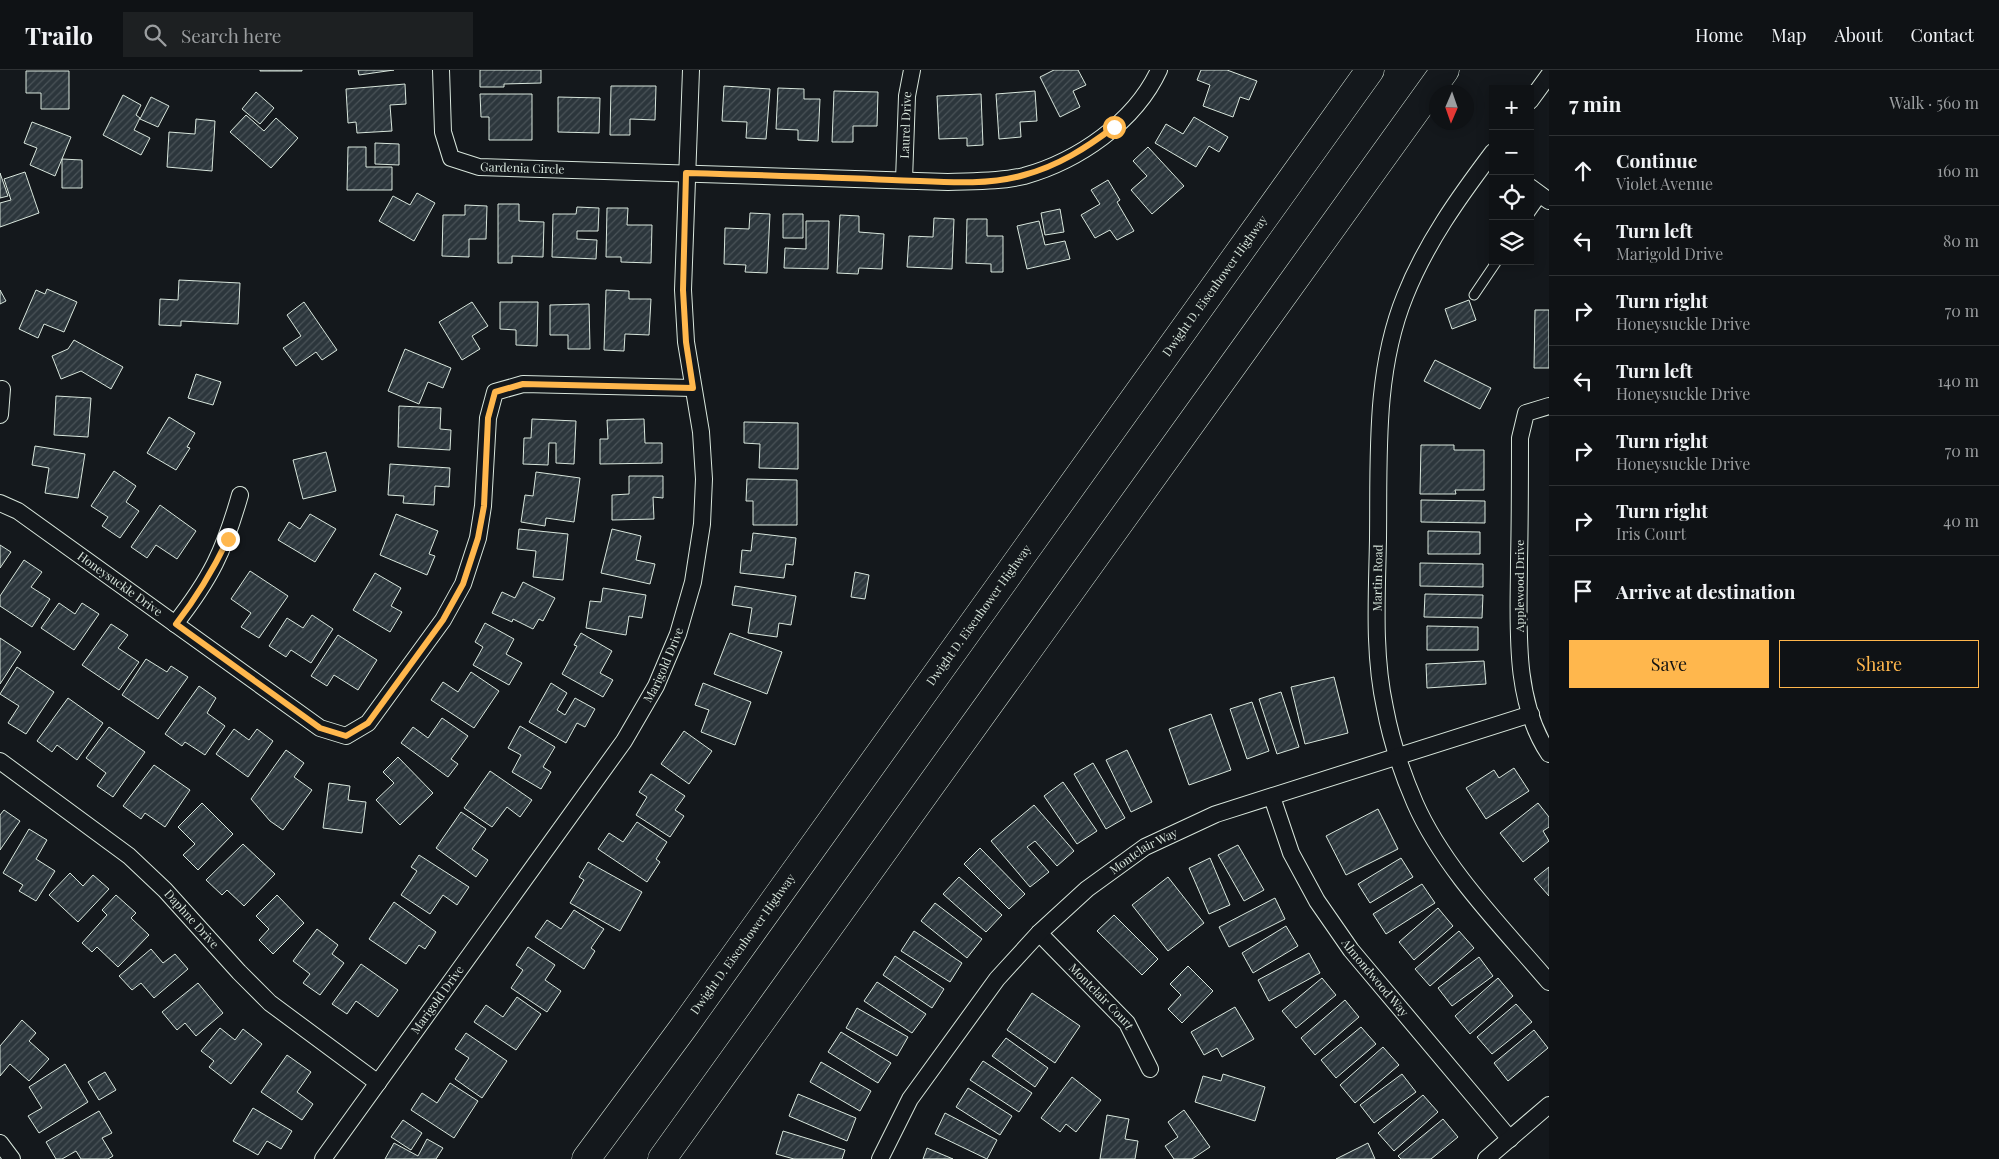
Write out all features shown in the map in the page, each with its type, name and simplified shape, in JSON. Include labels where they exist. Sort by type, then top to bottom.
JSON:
[{"type":"highway","name":"Dwight D. Eisenhower Highway","points":[[586,1159],[683,1028],[1370,70]]},
{"type":"highway","points":[[662,1159],[1445,70]]},
{"type":"street","name":"Gardenia Circle","points":[[441,70],[443,132],[451,158],[479,167],[686,173]]},
{"type":"street","name":"Marigold Drive","points":[[323,1159],[624,741],[656,686],[678,634],[693,582],[702,524],[704,479],[702,432],[686,342],[683,290],[691,70]]},
{"type":"street","name":"Laurel Drive","points":[[904,180],[907,96],[912,70]]},
{"type":"street","points":[[686,173],[992,181],[1024,176],[1057,164],[1086,148],[1114,127],[1137,103],[1159,70]]},
{"type":"street","points":[[1534,96],[1549,75]]},
{"type":"street","name":"Martin Road","points":[[1489,160],[1444,220],[1422,258],[1404,296],[1390,343],[1382,389],[1378,504],[1378,665],[1385,708],[1398,755],[1416,805],[1444,854],[1549,982]]},
{"type":"street","name":"Honeysuckle Drive","points":[[0,503],[18,510],[320,728],[346,736],[368,723],[443,620],[463,584],[478,538],[484,506],[488,418],[495,392],[523,384],[693,388]]},
{"type":"street","points":[[0,415],[2,389]]},
{"type":"street","name":"Applewood Drive","points":[[1549,406],[1526,414],[1520,438],[1519,626],[1521,671],[1531,714],[1549,754]]},
{"type":"street","points":[[176,624],[196,598],[214,569],[228,539],[240,495]]},
{"type":"street","name":"Montclair Way","points":[[880,1159],[910,1099],[997,979],[1039,933],[1087,888],[1145,847],[1216,814],[1531,714]]},
{"type":"street","name":"Daphne Drive","points":[[0,761],[129,856],[165,890],[239,972],[270,1003],[378,1083]]},
{"type":"street","name":"Almondwood Way","points":[[1272,797],[1291,853],[1317,901],[1351,950],[1510,1139]]},
{"type":"street","name":"Montclair Court","points":[[1039,933],[1126,1023],[1150,1069]]},
{"type":"street","points":[[1486,1159],[1549,1105]]},
{"type":"street","points":[[0,1143],[12,1159]]},
{"type":"lane","points":[[1474,295],[1494,265]]},
{"type":"building","points":[[302,70],[302,71],[260,71]]},
{"type":"building","points":[[358,70],[394,70],[359,75]]},
{"type":"building","points":[[480,70],[541,70],[541,83],[504,84],[504,87],[480,87]]},
{"type":"building","points":[[1054,70],[1078,70],[1086,85],[1073,91],[1080,107],[1060,117],[1040,77]]},
{"type":"building","points":[[1201,70],[1227,70],[1257,81],[1249,100],[1240,97],[1233,117],[1203,106],[1210,85],[1197,80]]},
{"type":"building","points":[[26,71],[69,71],[69,109],[41,109],[41,93],[26,93]]},
{"type":"building","points":[[405,84],[406,104],[390,105],[392,131],[357,133],[356,122],[348,123],[346,89]]},
{"type":"building","points":[[611,86],[656,86],[655,120],[630,119],[630,135],[610,135]]},
{"type":"building","points":[[724,86],[770,89],[766,139],[746,138],[747,122],[722,121]]},
{"type":"building","points":[[778,88],[804,89],[804,99],[820,99],[818,141],[798,140],[798,130],[776,129]]},
{"type":"building","points":[[834,91],[878,92],[877,126],[853,126],[853,142],[832,142]]},
{"type":"building","points":[[1035,91],[1037,121],[1020,122],[1021,137],[999,139],[996,94]]},
{"type":"building","points":[[256,92],[274,108],[260,124],[242,109]]},
{"type":"building","points":[[480,94],[532,94],[532,140],[489,140],[489,117],[481,117]]},
{"type":"building","points":[[981,94],[983,145],[967,146],[967,138],[939,139],[937,96]]},
{"type":"building","points":[[123,95],[141,105],[136,115],[140,118],[134,130],[150,138],[141,155],[103,135]]},
{"type":"building","points":[[151,97],[169,106],[158,127],[140,119]]},
{"type":"building","points":[[558,97],[600,98],[599,133],[558,132]]},
{"type":"building","points":[[246,115],[264,131],[276,118],[298,138],[271,168],[230,132]]},
{"type":"building","points":[[1194,117],[1228,137],[1219,152],[1209,146],[1196,167],[1155,143],[1166,124],[1183,134]]},
{"type":"building","points":[[196,119],[215,121],[212,171],[167,167],[169,132],[195,134]]},
{"type":"building","points":[[32,122],[71,137],[55,176],[30,165],[37,148],[24,143]]},
{"type":"building","points":[[375,143],[399,144],[399,165],[375,164]]},
{"type":"building","points":[[348,147],[366,147],[366,167],[392,167],[392,190],[347,190]]},
{"type":"building","points":[[1148,147],[1184,186],[1152,214],[1131,190],[1147,176],[1133,161]]},
{"type":"building","points":[[62,159],[82,160],[82,188],[62,188]]},
{"type":"building","points":[[25,172],[39,213],[0,227],[0,203],[11,200],[4,179]]},
{"type":"building","points":[[0,173],[8,196],[0,198]]},
{"type":"building","points":[[1108,180],[1120,200],[1117,202],[1134,231],[1117,240],[1110,230],[1095,238],[1081,215],[1100,204],[1091,190]]},
{"type":"building","points":[[417,193],[435,203],[414,241],[379,221],[393,196],[410,205]]},
{"type":"building","points":[[498,204],[519,204],[519,221],[544,222],[543,257],[512,256],[512,263],[498,263]]},
{"type":"building","points":[[465,205],[487,206],[486,239],[469,239],[469,257],[442,256],[443,215],[465,215]]},
{"type":"building","points":[[577,207],[599,208],[598,231],[577,231],[577,239],[597,240],[596,259],[552,257],[553,214],[576,214]]},
{"type":"building","points":[[607,208],[628,208],[627,225],[652,225],[651,263],[621,262],[621,257],[606,257]]},
{"type":"building","points":[[1060,209],[1064,232],[1045,235],[1041,213]]},
{"type":"building","points":[[750,213],[770,214],[767,273],[745,272],[746,265],[724,264],[725,228],[749,229]]},
{"type":"building","points":[[783,214],[803,214],[803,238],[783,238]]},
{"type":"building","points":[[840,215],[859,216],[859,232],[884,234],[882,269],[859,268],[858,274],[837,273]]},
{"type":"building","points":[[934,218],[954,219],[952,269],[907,267],[909,236],[933,237]]},
{"type":"building","points":[[967,219],[987,219],[987,236],[1003,236],[1003,272],[991,272],[991,264],[966,263]]},
{"type":"building","points":[[806,221],[829,221],[828,269],[784,268],[785,248],[806,249]]},
{"type":"building","points":[[1039,221],[1045,245],[1065,241],[1070,259],[1027,269],[1017,226]]},
{"type":"building","points":[[179,280],[240,283],[238,324],[181,321],[181,326],[159,325],[160,299],[178,300]]},
{"type":"building","points":[[47,289],[77,302],[64,332],[44,324],[38,338],[19,329],[36,290],[45,294]]},
{"type":"building","points":[[0,290],[6,301],[0,304]]},
{"type":"building","points":[[606,290],[629,291],[629,299],[651,299],[649,335],[625,334],[624,351],[604,350]]},
{"type":"building","points":[[1469,300],[1476,320],[1452,329],[1445,309]]},
{"type":"building","points":[[304,302],[337,350],[322,360],[316,352],[296,366],[283,348],[301,336],[287,315]]},
{"type":"building","points":[[472,302],[488,326],[472,336],[480,349],[462,360],[439,322]]},
{"type":"building","points":[[500,302],[538,302],[537,346],[516,345],[516,330],[500,329]]},
{"type":"building","points":[[589,304],[590,349],[568,349],[568,335],[550,335],[550,305]]},
{"type":"building","points":[[1535,310],[1549,310],[1549,368],[1534,368]]},
{"type":"building","points":[[74,340],[123,367],[111,389],[81,371],[61,379],[52,356],[68,349]]},
{"type":"building","points":[[405,349],[451,368],[443,388],[428,382],[419,404],[388,391]]},
{"type":"building","points":[[1435,360],[1491,388],[1480,409],[1424,381]]},
{"type":"building","points":[[196,374],[221,382],[213,405],[188,398]]},
{"type":"building","points":[[56,396],[91,398],[88,437],[54,435]]},
{"type":"building","points":[[399,406],[441,408],[440,429],[451,430],[450,450],[398,447]]},
{"type":"building","points":[[169,417],[195,433],[187,447],[190,448],[176,470],[147,453]]},
{"type":"building","points":[[532,419],[576,421],[574,464],[556,463],[556,443],[549,443],[548,465],[523,464],[524,438],[531,438]]},
{"type":"building","points":[[644,419],[645,443],[662,443],[662,463],[600,464],[600,439],[608,439],[607,420]]},
{"type":"building","points":[[744,422],[798,423],[798,469],[759,468],[760,444],[744,443]]},
{"type":"building","points":[[1421,445],[1454,445],[1454,450],[1484,450],[1484,490],[1455,490],[1456,494],[1420,494]]},
{"type":"building","points":[[35,446],[85,454],[78,498],[45,493],[49,468],[32,465]]},
{"type":"building","points":[[326,452],[336,491],[303,499],[293,460]]},
{"type":"building","points":[[390,464],[450,468],[449,487],[435,486],[434,505],[403,503],[404,496],[388,495]]},
{"type":"building","points":[[114,471],[136,486],[126,502],[139,511],[120,538],[102,526],[108,517],[91,506]]},
{"type":"building","points":[[536,472],[580,478],[574,522],[546,518],[545,526],[521,522],[525,495],[533,496]]},
{"type":"building","points":[[629,476],[663,476],[663,498],[653,497],[654,519],[612,520],[612,495],[629,494]]},
{"type":"building","points":[[747,479],[797,480],[797,525],[753,525],[753,501],[746,501]]},
{"type":"building","points":[[1421,500],[1485,501],[1485,523],[1421,522]]},
{"type":"building","points":[[160,505],[196,531],[177,559],[156,545],[147,558],[131,547]]},
{"type":"building","points":[[310,514],[336,529],[315,562],[278,540],[289,522],[300,529]]},
{"type":"building","points":[[396,514],[438,531],[429,554],[435,556],[427,575],[380,555]]},
{"type":"building","points":[[519,529],[568,534],[563,580],[533,577],[536,551],[517,549]]},
{"type":"building","points":[[612,529],[641,536],[636,560],[655,564],[650,584],[601,573]]},
{"type":"building","points":[[1428,531],[1480,532],[1480,554],[1428,554]]},
{"type":"building","points":[[753,533],[796,538],[793,565],[786,564],[784,578],[740,573],[742,550],[751,551]]},
{"type":"building","points":[[0,545],[11,552],[0,568]]},
{"type":"building","points":[[24,560],[42,572],[31,587],[50,599],[32,627],[0,606],[0,596]]},
{"type":"building","points":[[1420,563],[1483,564],[1483,587],[1420,586]]},
{"type":"building","points":[[250,571],[288,596],[259,638],[241,627],[251,613],[231,599]]},
{"type":"building","points":[[855,572],[869,575],[865,599],[851,597]]},
{"type":"building","points":[[375,573],[401,588],[391,606],[402,612],[390,632],[353,610]]},
{"type":"building","points":[[523,582],[555,598],[543,621],[539,619],[533,629],[513,619],[512,622],[492,613],[502,592],[515,598]]},
{"type":"building","points":[[735,586],[796,596],[791,625],[779,623],[777,637],[748,633],[752,608],[732,605]]},
{"type":"building","points":[[603,588],[646,595],[642,618],[629,616],[626,635],[586,628],[590,601],[601,602]]},
{"type":"building","points":[[1425,594],[1483,595],[1482,618],[1424,617]]},
{"type":"building","points":[[59,603],[75,614],[82,603],[99,614],[74,650],[41,628]]},
{"type":"building","points":[[312,615],[333,629],[311,663],[291,650],[286,657],[269,646],[287,618],[303,628]]},
{"type":"building","points":[[485,623],[514,639],[506,654],[522,663],[509,685],[473,665],[483,647],[475,642]]},
{"type":"building","points":[[111,624],[128,635],[118,648],[139,662],[119,690],[82,665]]},
{"type":"building","points":[[1427,626],[1478,627],[1478,650],[1427,650]]},
{"type":"building","points":[[581,633],[612,651],[600,673],[613,680],[603,697],[562,674],[577,646],[574,645]]},
{"type":"building","points":[[730,633],[782,652],[767,694],[714,674]]},
{"type":"building","points":[[338,635],[377,660],[358,690],[334,675],[327,686],[311,676]]},
{"type":"building","points":[[0,638],[21,652],[0,684]]},
{"type":"building","points":[[146,659],[167,672],[171,666],[188,677],[158,719],[122,695]]},
{"type":"building","points":[[1484,661],[1486,684],[1427,688],[1426,664]]},
{"type":"building","points":[[17,667],[54,692],[26,734],[8,723],[19,706],[0,694]]},
{"type":"building","points":[[471,672],[499,691],[474,728],[431,700],[443,682],[458,692]]},
{"type":"building","points":[[1334,677],[1348,733],[1305,744],[1291,687]]},
{"type":"building","points":[[551,683],[567,693],[557,710],[565,715],[575,698],[595,709],[585,727],[577,723],[566,743],[529,722]]},
{"type":"building","points":[[703,683],[751,702],[735,745],[701,732],[709,710],[695,705]]},
{"type":"building","points":[[199,686],[216,698],[207,713],[225,726],[205,755],[185,742],[182,746],[165,734]]},
{"type":"building","points":[[1281,692],[1299,747],[1277,754],[1259,699]]},
{"type":"building","points":[[68,698],[103,723],[77,760],[57,745],[52,752],[37,741]]},
{"type":"building","points":[[1252,702],[1269,751],[1247,759],[1230,709]]},
{"type":"building","points":[[1211,714],[1231,770],[1189,785],[1169,729]]},
{"type":"building","points":[[442,718],[468,736],[451,759],[458,764],[448,777],[401,743],[413,727],[428,738]]},
{"type":"building","points":[[520,726],[555,747],[543,767],[551,772],[541,789],[512,772],[521,755],[508,748]]},
{"type":"building","points":[[109,727],[145,752],[113,797],[97,786],[106,773],[86,758]]},
{"type":"building","points":[[234,729],[249,740],[257,729],[273,741],[248,777],[216,754]]},
{"type":"building","points":[[684,731],[712,751],[689,784],[661,764]]},
{"type":"building","points":[[286,750],[304,763],[294,777],[312,790],[283,830],[270,821],[251,799]]},
{"type":"building","points":[[1127,750],[1152,802],[1131,812],[1106,760]]},
{"type":"building","points":[[398,757],[433,793],[400,825],[376,800],[394,783],[383,772]]},
{"type":"building","points":[[1093,763],[1125,818],[1106,829],[1074,774]]},
{"type":"building","points":[[154,765],[190,790],[165,827],[145,813],[141,819],[123,806]]},
{"type":"building","points":[[1514,768],[1529,791],[1486,819],[1466,788],[1494,770],[1499,778]]},
{"type":"building","points":[[490,771],[532,800],[520,817],[507,807],[492,827],[464,808]]},
{"type":"building","points":[[651,774],[685,796],[675,810],[684,816],[670,837],[636,815],[647,797],[639,792]]},
{"type":"building","points":[[1063,782],[1097,831],[1077,844],[1044,796]]},
{"type":"building","points":[[329,783],[350,786],[348,800],[366,802],[362,833],[323,828]]},
{"type":"building","points":[[202,803],[233,834],[198,870],[183,855],[195,844],[178,827]]},
{"type":"building","points":[[1538,803],[1549,817],[1549,827],[1543,831],[1549,841],[1523,862],[1500,833]]},
{"type":"building","points":[[1034,805],[1074,851],[1057,866],[1035,841],[1027,847],[1049,872],[1030,887],[991,841]]},
{"type":"building","points":[[1378,809],[1398,849],[1346,875],[1326,836]]},
{"type":"building","points":[[4,810],[20,821],[0,850],[0,815]]},
{"type":"building","points":[[461,812],[486,829],[472,849],[488,860],[476,877],[436,848]]},
{"type":"building","points":[[637,822],[667,842],[656,859],[660,862],[647,882],[598,849],[609,833],[623,842]]},
{"type":"building","points":[[29,829],[47,840],[36,859],[55,871],[36,901],[19,891],[23,885],[3,873]]},
{"type":"building","points":[[243,844],[275,874],[244,906],[227,890],[222,895],[206,880]]},
{"type":"building","points":[[1238,845],[1264,890],[1244,901],[1218,855]]},
{"type":"building","points":[[980,848],[1025,894],[1009,909],[964,864]]},
{"type":"building","points":[[419,855],[469,887],[457,905],[443,895],[430,914],[401,895],[417,871],[411,867]]},
{"type":"building","points":[[1210,858],[1230,905],[1209,914],[1189,868]]},
{"type":"building","points":[[1401,858],[1413,877],[1370,903],[1358,884]]},
{"type":"building","points":[[588,862],[642,892],[620,931],[570,903],[584,880],[579,877]]},
{"type":"building","points":[[1549,867],[1549,896],[1534,879]]},
{"type":"building","points":[[70,873],[83,886],[93,875],[109,889],[78,922],[49,895]]},
{"type":"building","points":[[959,877],[1002,915],[986,932],[943,894]]},
{"type":"building","points":[[1168,877],[1204,923],[1168,951],[1132,905]]},
{"type":"building","points":[[1422,884],[1435,903],[1386,934],[1373,914]]},
{"type":"building","points":[[116,895],[136,913],[131,918],[149,935],[118,967],[97,947],[92,952],[82,943],[107,915],[102,910]]},
{"type":"building","points":[[277,895],[304,923],[273,954],[259,940],[269,929],[256,916]]},
{"type":"building","points":[[1275,898],[1285,919],[1229,947],[1219,927]]},
{"type":"building","points":[[394,902],[436,932],[425,949],[419,945],[406,964],[369,939]]},
{"type":"building","points":[[935,903],[982,939],[967,958],[921,921]]},
{"type":"building","points":[[1438,908],[1453,926],[1414,960],[1399,942]]},
{"type":"building","points":[[574,910],[604,929],[591,948],[595,951],[584,969],[535,937],[547,920],[561,929]]},
{"type":"building","points":[[1114,915],[1158,959],[1142,975],[1097,931]]},
{"type":"building","points":[[1286,926],[1298,946],[1253,973],[1242,953]]},
{"type":"building","points":[[317,929],[338,945],[332,954],[344,963],[320,995],[303,983],[310,974],[293,961]]},
{"type":"building","points":[[914,931],[962,963],[950,982],[901,951]]},
{"type":"building","points":[[1459,931],[1474,948],[1430,986],[1415,969]]},
{"type":"building","points":[[528,947],[555,965],[545,980],[561,991],[547,1012],[511,988],[523,970],[516,965]]},
{"type":"building","points":[[151,949],[163,963],[175,954],[188,969],[154,998],[141,983],[132,990],[119,976]]},
{"type":"building","points":[[1309,953],[1320,973],[1269,1001],[1258,980]]},
{"type":"building","points":[[895,956],[944,989],[932,1008],[883,975]]},
{"type":"building","points":[[1479,957],[1493,976],[1452,1006],[1438,988]]},
{"type":"building","points":[[361,964],[398,990],[378,1017],[356,1001],[347,1014],[332,1004]]},
{"type":"building","points":[[1188,966],[1213,991],[1182,1023],[1168,1009],[1181,995],[1170,984]]},
{"type":"building","points":[[1322,978],[1336,995],[1296,1028],[1282,1011]]},
{"type":"building","points":[[1498,978],[1513,996],[1470,1034],[1455,1016]]},
{"type":"building","points":[[877,982],[926,1014],[912,1033],[864,1001]]},
{"type":"building","points":[[198,983],[223,1013],[196,1036],[185,1023],[177,1030],[162,1012]]},
{"type":"building","points":[[1032,993],[1080,1026],[1055,1063],[1007,1030]]},
{"type":"building","points":[[517,997],[541,1014],[516,1050],[474,1022],[486,1005],[503,1017]]},
{"type":"building","points":[[1345,1000],[1359,1017],[1315,1055],[1301,1038]]},
{"type":"building","points":[[1516,1004],[1532,1022],[1492,1054],[1477,1037]]},
{"type":"building","points":[[1235,1007],[1254,1039],[1222,1057],[1217,1048],[1204,1055],[1191,1032]]},
{"type":"building","points":[[857,1008],[908,1037],[897,1056],[846,1028]]},
{"type":"building","points":[[22,1020],[36,1033],[29,1041],[49,1059],[29,1081],[10,1064],[0,1076],[0,1046]]},
{"type":"building","points":[[1361,1027],[1376,1044],[1336,1078],[1321,1060]]},
{"type":"building","points":[[220,1028],[235,1040],[243,1029],[262,1044],[231,1084],[209,1067],[214,1061],[201,1051]]},
{"type":"building","points":[[1534,1030],[1548,1048],[1508,1081],[1494,1063]]},
{"type":"building","points":[[841,1032],[891,1063],[878,1083],[828,1052]]},
{"type":"building","points":[[466,1033],[507,1061],[482,1098],[455,1079],[469,1058],[455,1049]]},
{"type":"building","points":[[1006,1038],[1048,1068],[1035,1087],[992,1056]]},
{"type":"building","points":[[1383,1047],[1399,1065],[1355,1103],[1340,1085]]},
{"type":"building","points":[[287,1055],[311,1072],[297,1092],[313,1104],[302,1120],[261,1092]]},
{"type":"building","points":[[983,1061],[1032,1093],[1019,1112],[970,1080]]},
{"type":"building","points":[[821,1062],[871,1091],[860,1111],[810,1082]]},
{"type":"building","points":[[65,1064],[88,1102],[39,1133],[28,1116],[42,1108],[29,1087]]},
{"type":"building","points":[[105,1072],[116,1090],[99,1100],[88,1082]]},
{"type":"building","points":[[1223,1074],[1265,1087],[1255,1121],[1195,1102],[1203,1076],[1221,1081]]},
{"type":"building","points":[[1402,1074],[1416,1092],[1374,1123],[1360,1105]]},
{"type":"building","points":[[1072,1077],[1101,1100],[1076,1132],[1066,1124],[1060,1132],[1041,1118]]},
{"type":"building","points":[[450,1083],[478,1101],[454,1138],[411,1110],[422,1093],[437,1103]]},
{"type":"building","points":[[968,1088],[1012,1116],[1000,1135],[956,1107]]},
{"type":"building","points":[[798,1094],[856,1118],[847,1141],[789,1116]]},
{"type":"building","points":[[1423,1095],[1438,1112],[1394,1151],[1378,1133]]},
{"type":"building","points":[[253,1108],[292,1131],[281,1149],[267,1141],[258,1155],[233,1141]]},
{"type":"building","points":[[1184,1110],[1210,1147],[1192,1159],[1174,1159],[1165,1146],[1178,1137],[1168,1122]]},
{"type":"building","points":[[99,1111],[112,1133],[102,1138],[113,1156],[108,1159],[81,1159],[76,1151],[62,1159],[56,1159],[46,1142]]},
{"type":"building","points":[[945,1113],[997,1140],[987,1159],[935,1134]]},
{"type":"building","points":[[1107,1115],[1129,1119],[1125,1139],[1138,1141],[1135,1159],[1100,1159]]},
{"type":"building","points":[[1443,1119],[1458,1137],[1431,1159],[1401,1159],[1398,1156]]},
{"type":"building","points":[[403,1120],[422,1133],[411,1150],[391,1137]]},
{"type":"building","points":[[783,1131],[845,1150],[842,1159],[794,1159],[776,1154]]},
{"type":"building","points":[[427,1139],[443,1148],[436,1159],[385,1159],[394,1143],[418,1156]]},
{"type":"building","points":[[1368,1143],[1375,1159],[1336,1159]]},
{"type":"building","points":[[927,1148],[953,1159],[923,1159]]},
{"type":"route","points":[[228,539],[214,569],[196,598],[176,624],[320,728],[346,736],[368,723],[443,620],[463,584],[478,538],[484,506],[488,418],[495,392],[523,384],[693,388],[686,342],[683,290],[686,173],[948,182],[992,181],[1024,176],[1057,164],[1086,148],[1114,127]]}]
